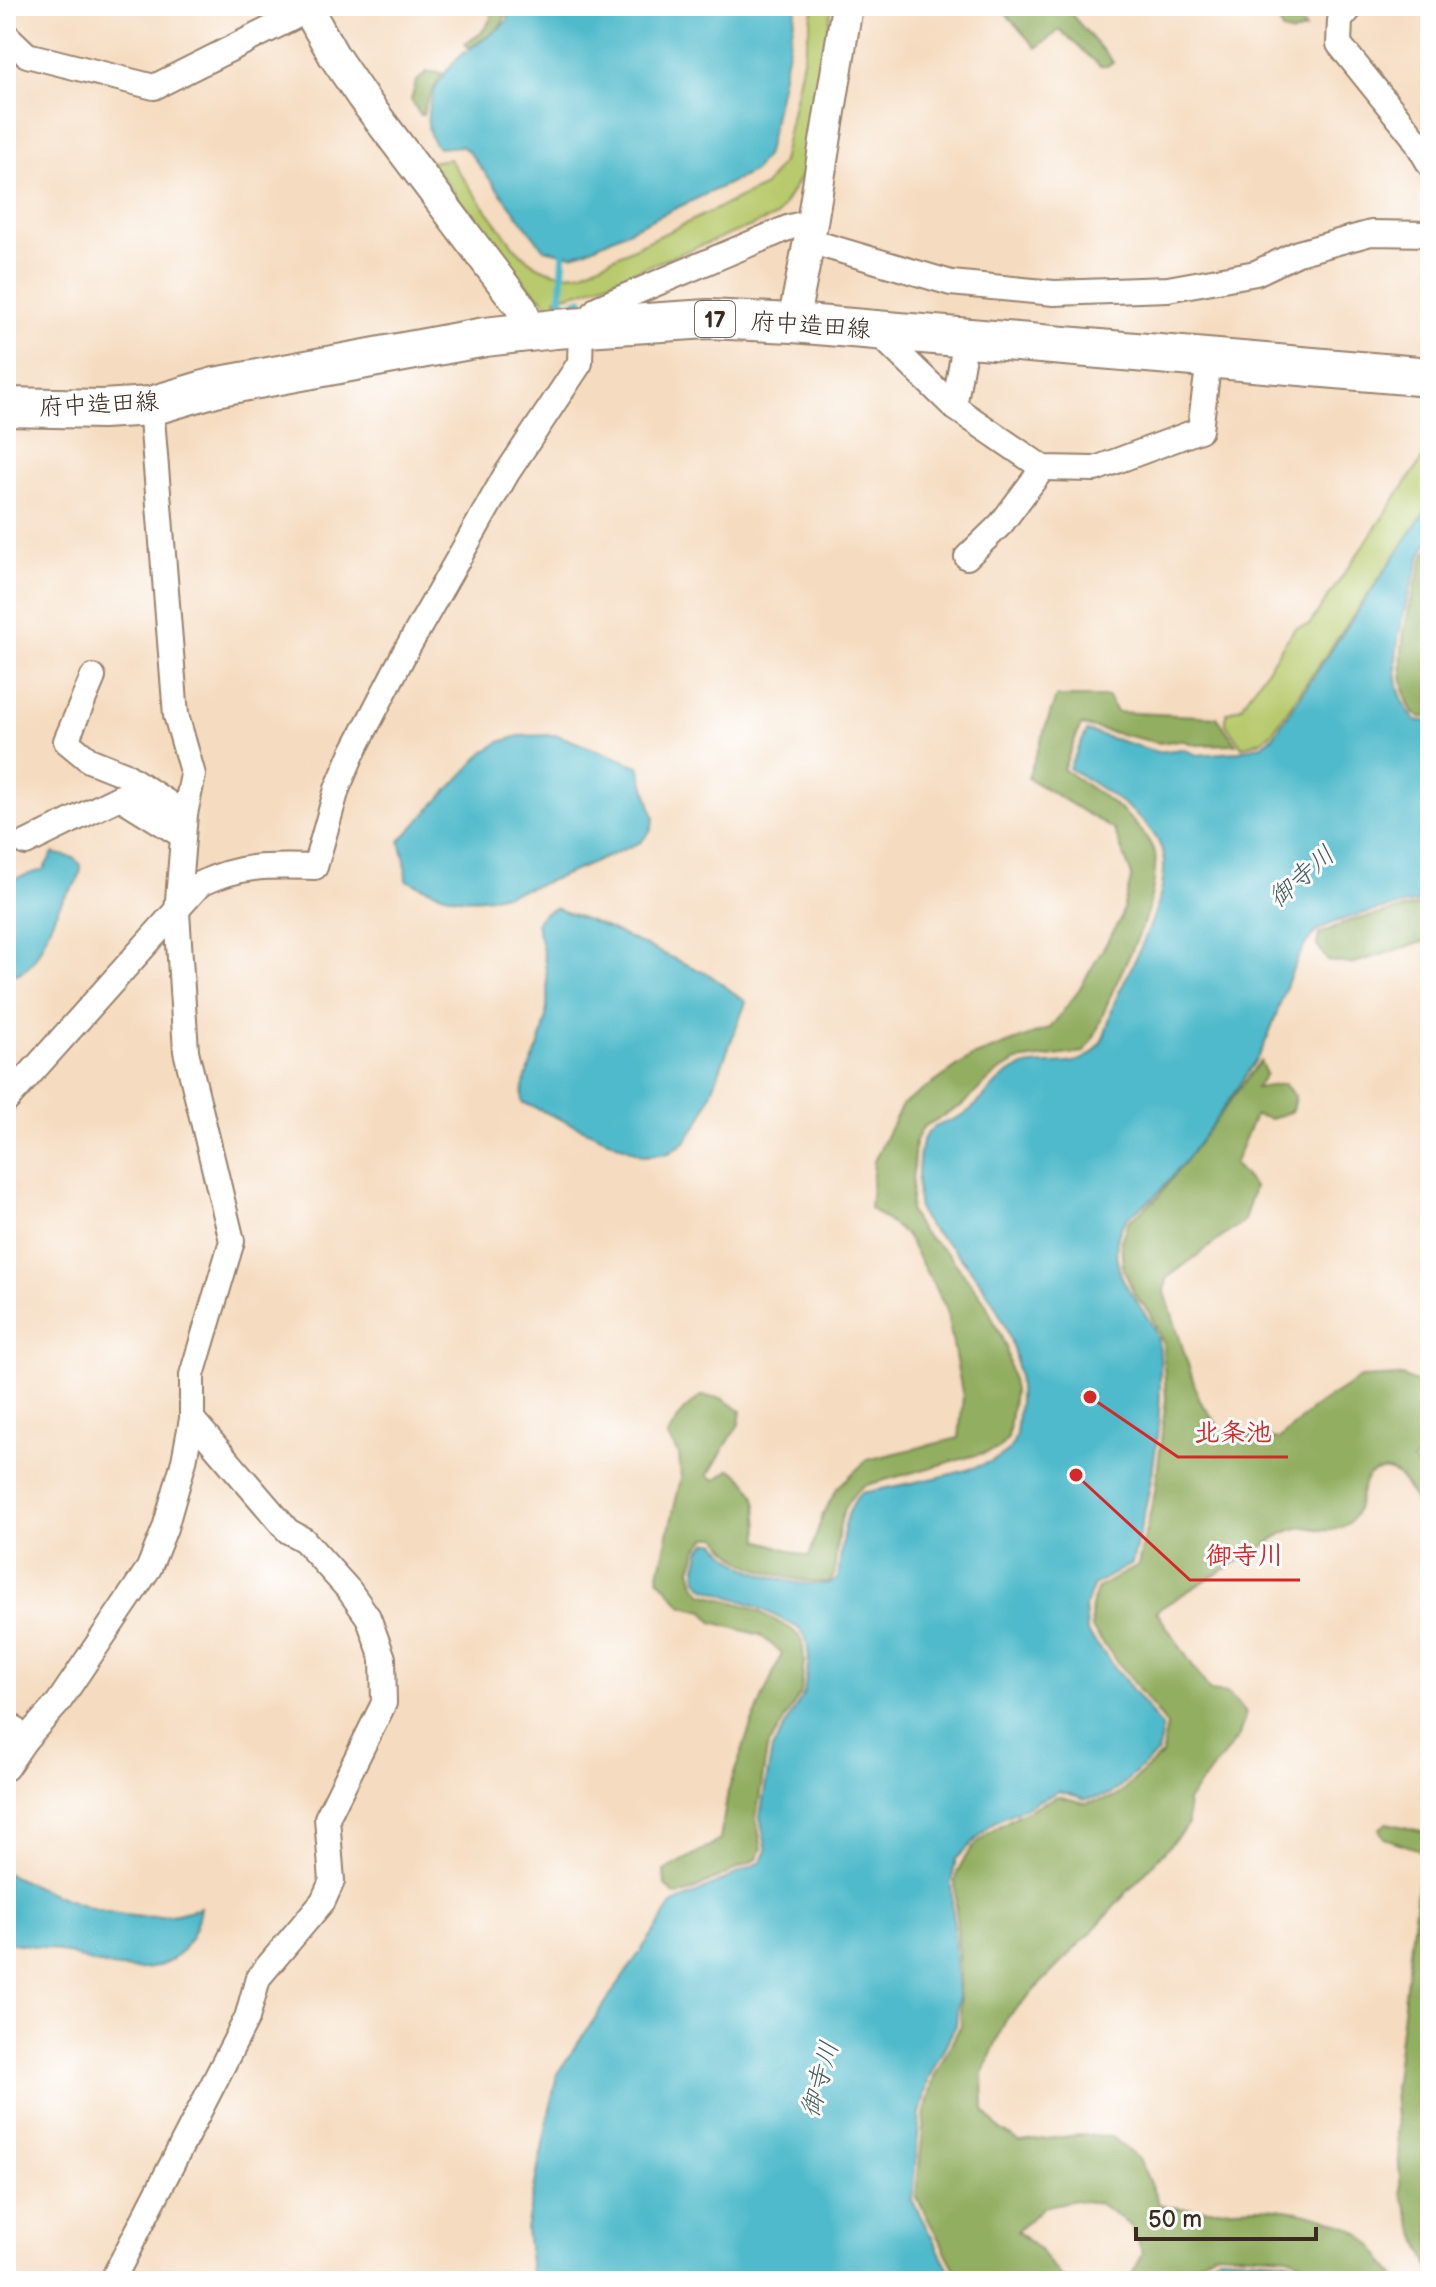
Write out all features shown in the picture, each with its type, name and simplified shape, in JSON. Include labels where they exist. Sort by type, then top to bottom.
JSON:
[{"type":"main road","name":"府中造田線","points":[[6,407],[102,409],[151,406],[215,387],[485,337],[628,323],[708,319],[793,323],[1430,377]]},
{"type":"street","points":[[793,323],[847,6]]},
{"type":"street","points":[[1352,6],[1340,20],[1339,44],[1413,136],[1430,165]]},
{"type":"street","points":[[6,35],[27,55],[154,87],[307,8],[334,56],[389,134],[522,309],[530,333]]},
{"type":"street","points":[[6,1101],[200,884],[228,871],[271,866],[315,867],[337,789],[352,754],[404,654],[507,473],[580,363],[581,329],[598,308],[790,227],[811,231],[951,283],[1054,293],[1168,289],[1256,273],[1298,253],[1371,233],[1429,226]]},
{"type":"street","points":[[875,330],[954,407],[1043,468],[1095,469],[1200,430],[1209,359]]},
{"type":"street","points":[[954,407],[966,338]]},
{"type":"street","points":[[6,1768],[25,1740],[58,1703],[149,1568],[165,1528],[184,1461],[192,1419],[192,1375],[232,1241],[186,1051],[177,912],[184,825],[193,775],[176,715],[151,406]]},
{"type":"street","points":[[967,557],[1001,524],[1043,468]]},
{"type":"street","points":[[93,677],[66,741],[89,760],[124,774],[184,825]]},
{"type":"street","points":[[26,843],[120,797],[184,825]]},
{"type":"street","points":[[112,2281],[247,2018],[258,1978],[323,1901],[332,1881],[327,1818],[384,1703],[383,1658],[368,1617],[356,1599],[304,1540],[288,1531],[192,1419]]},
{"type":"street","points":[[6,1721],[25,1740]]},
{"type":"green space","points":[[490,6],[503,6],[504,20],[489,36],[469,48],[465,44],[481,33],[491,19]]},
{"type":"green space","points":[[814,6],[832,6],[807,166],[777,216],[584,291],[556,298],[559,307],[553,308],[525,283],[430,162],[449,159],[515,248],[530,261],[546,270],[563,274],[583,272],[765,186],[782,162]]},
{"type":"green space","points":[[999,6],[1064,6],[1113,62],[1100,66],[1060,30],[1036,48]]},
{"type":"green space","points":[[1275,6],[1292,6],[1306,29],[1293,34],[1282,31]]},
{"type":"green space","points":[[427,72],[442,73],[423,115],[420,115],[411,100],[416,82]]},
{"type":"green space","points":[[1430,448],[1430,505],[1271,734],[1242,747],[1226,724],[1226,713],[1241,707],[1295,628],[1309,625]]},
{"type":"green space","points":[[1430,547],[1430,717],[1425,717],[1416,715],[1409,705],[1402,660],[1409,608],[1424,556]]},
{"type":"green space","points":[[1056,697],[1108,697],[1116,712],[1217,717],[1236,744],[1196,745],[1181,740],[1159,743],[1081,725],[1063,769],[1127,815],[1147,838],[1155,853],[1153,888],[1138,938],[1084,1052],[1017,1061],[993,1076],[961,1106],[923,1127],[915,1142],[910,1212],[921,1231],[949,1255],[985,1302],[1006,1347],[1014,1391],[1008,1438],[998,1449],[863,1486],[847,1504],[843,1515],[834,1575],[829,1582],[799,1580],[754,1567],[717,1537],[707,1537],[698,1548],[691,1569],[695,1584],[702,1593],[750,1607],[791,1629],[802,1639],[804,1658],[801,1692],[767,1749],[756,1818],[762,1849],[757,1859],[685,1894],[675,1895],[665,1885],[664,1871],[720,1840],[728,1791],[751,1725],[782,1653],[760,1635],[712,1622],[704,1611],[683,1606],[658,1578],[681,1478],[679,1455],[667,1436],[684,1410],[701,1396],[721,1398],[741,1411],[739,1424],[708,1475],[715,1480],[731,1469],[741,1476],[756,1500],[759,1540],[809,1557],[823,1514],[838,1487],[867,1460],[959,1438],[963,1397],[946,1308],[906,1235],[870,1208],[874,1161],[902,1105],[970,1058],[1050,1028],[1077,993],[1120,920],[1132,876],[1114,830],[1028,778]]},
{"type":"green space","points":[[1430,903],[1430,940],[1351,964],[1328,961],[1317,945],[1319,934],[1349,921]]},
{"type":"green space","points":[[1260,1061],[1266,1074],[1256,1088],[1284,1084],[1295,1096],[1292,1111],[1271,1119],[1255,1115],[1234,1164],[1254,1187],[1244,1221],[1167,1278],[1165,1292],[1199,1399],[1222,1431],[1279,1440],[1314,1407],[1360,1378],[1402,1376],[1422,1385],[1430,1383],[1430,1446],[1413,1461],[1430,1481],[1430,1535],[1401,1479],[1387,1471],[1376,1472],[1365,1483],[1357,1509],[1347,1524],[1332,1530],[1301,1527],[1289,1531],[1156,1611],[1210,1691],[1228,1693],[1246,1713],[1239,1736],[1187,1801],[1188,1825],[1094,1929],[1006,2019],[983,2073],[984,2111],[1002,2131],[1020,2142],[1079,2135],[1111,2136],[1139,2159],[1159,2204],[1196,2209],[1283,2209],[1336,2222],[1365,2237],[1399,2281],[1339,2281],[1289,2256],[1215,2252],[1169,2281],[1128,2281],[1143,2254],[1132,2226],[1099,2203],[1075,2200],[1043,2207],[1017,2231],[1041,2252],[1064,2281],[961,2281],[916,2196],[925,2112],[934,2077],[961,2025],[955,1880],[971,1850],[996,1828],[1058,1796],[1085,1803],[1114,1798],[1162,1755],[1167,1725],[1092,1629],[1091,1607],[1098,1588],[1138,1565],[1155,1492],[1166,1399],[1163,1343],[1123,1268],[1121,1241],[1128,1222],[1158,1197]]},
{"type":"green space","points":[[1387,1823],[1430,1833],[1430,2270],[1401,2194],[1394,2089],[1418,1882],[1428,1860],[1420,1850],[1384,1838],[1379,1829]]},
{"type":"water","points":[[506,6],[797,6],[767,153],[753,172],[585,251],[572,255],[544,249],[468,151],[461,146],[438,148],[428,127],[430,104],[439,82],[459,57],[508,20]]},
{"type":"water","points":[[1430,504],[1430,536],[1421,555],[1402,619],[1396,663],[1404,703],[1415,720],[1430,722],[1430,900],[1343,919],[1319,930],[1309,939],[1293,969],[1259,1055],[1185,1160],[1158,1193],[1127,1218],[1119,1232],[1117,1258],[1120,1273],[1149,1320],[1159,1346],[1160,1401],[1156,1447],[1132,1563],[1094,1585],[1085,1606],[1087,1632],[1162,1727],[1158,1753],[1110,1795],[1086,1799],[1059,1791],[994,1822],[956,1859],[951,1883],[958,1999],[956,2025],[929,2077],[920,2114],[912,2200],[955,2281],[532,2281],[526,2229],[557,2074],[672,1905],[761,1862],[767,1851],[760,1817],[772,1749],[804,1693],[809,1658],[806,1637],[797,1627],[752,1604],[705,1588],[698,1580],[696,1567],[701,1549],[708,1542],[715,1542],[745,1567],[765,1575],[807,1584],[831,1582],[838,1578],[846,1522],[854,1501],[861,1493],[937,1478],[978,1466],[1006,1453],[1014,1440],[1019,1390],[1017,1368],[1005,1325],[969,1267],[921,1215],[919,1157],[929,1131],[966,1113],[1016,1069],[1073,1062],[1094,1052],[1103,1038],[1116,999],[1151,923],[1163,880],[1164,861],[1160,845],[1132,811],[1069,768],[1087,731],[1157,752],[1183,749],[1197,755],[1236,752],[1262,745],[1273,737]]},
{"type":"water","points":[[557,735],[639,766],[654,818],[651,830],[641,842],[551,880],[503,895],[459,898],[406,880],[400,841],[483,753],[500,742],[519,736]]},
{"type":"water","points":[[53,853],[74,858],[81,865],[79,877],[56,911],[31,964],[20,972],[6,976],[6,881],[43,870]]},
{"type":"water","points":[[555,908],[710,975],[746,1002],[702,1117],[685,1142],[669,1153],[644,1156],[522,1102],[523,1087],[540,1042],[546,1013],[546,967],[536,923],[544,913]]},
{"type":"water","points":[[6,1873],[76,1903],[126,1915],[151,1917],[200,1907],[195,1927],[178,1955],[151,1968],[117,1968],[48,1948],[6,1942]]},
{"type":"water","points":[[1220,2256],[1288,2261],[1327,2281],[1177,2281]]},
{"type":"waterway","points":[[564,249],[561,301],[569,305],[581,300]]},
{"type":"place","name":"北条池","points":[[1090,1397]]},
{"type":"place","name":"御寺川","points":[[1076,1475]]}]
